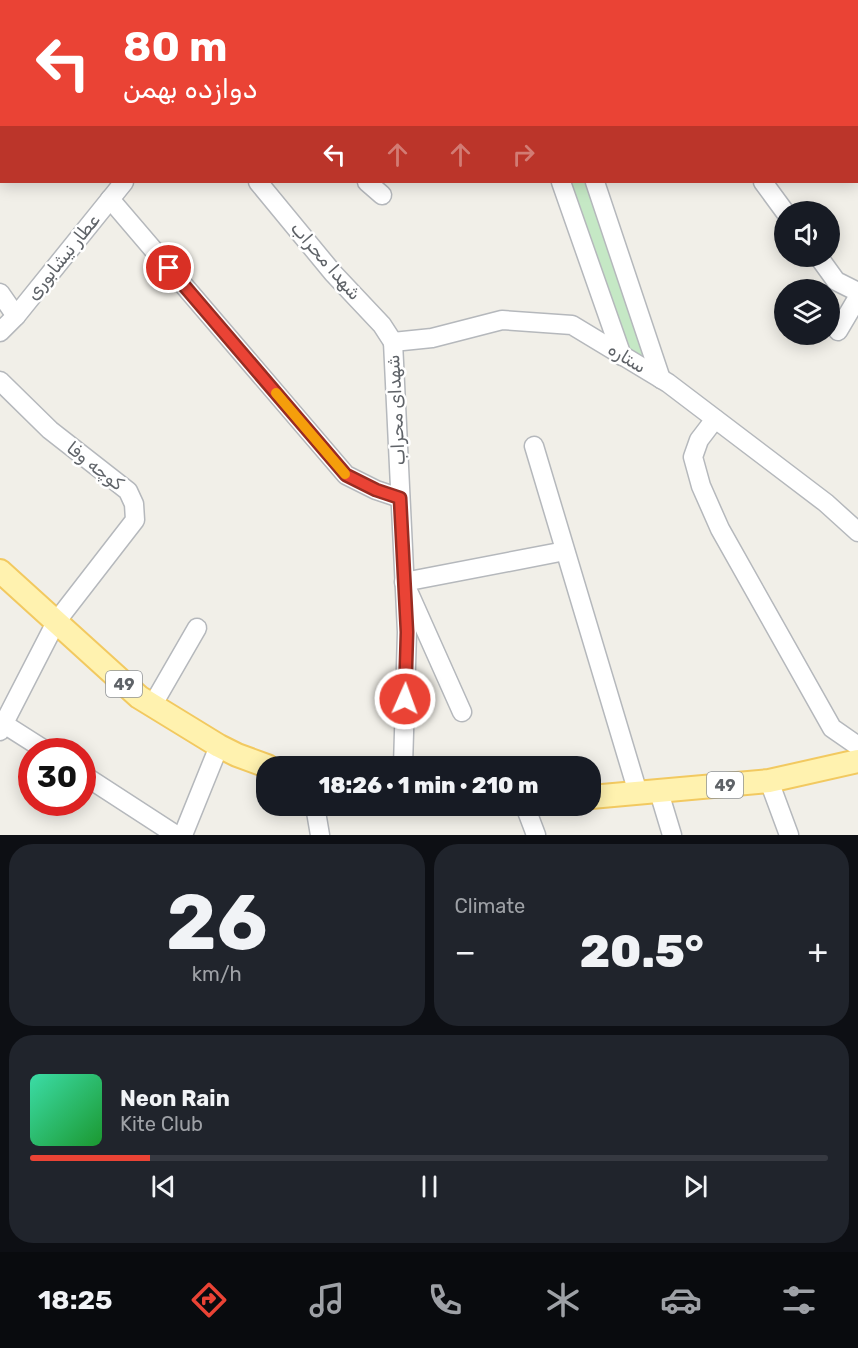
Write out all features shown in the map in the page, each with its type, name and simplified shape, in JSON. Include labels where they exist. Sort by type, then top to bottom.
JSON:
[{"type":"main road","name":"49","points":[[0,571],[139,697],[219,746],[256,762]]},
{"type":"main road","name":"49","points":[[601,796],[769,781],[858,761]]},
{"type":"street","name":"عطار نیشابوری","points":[[0,332],[16,316],[123,183]]},
{"type":"street","name":"شهدا محراب","points":[[259,183],[333,273],[382,325],[393,342]]},
{"type":"street","points":[[368,183],[382,195]]},
{"type":"street","points":[[561,183],[622,356]]},
{"type":"street","points":[[595,183],[661,379]]},
{"type":"street","points":[[764,183],[777,201]]},
{"type":"street","points":[[110,199],[346,475],[376,490],[400,498]]},
{"type":"street","points":[[826,267],[836,281],[858,292]]},
{"type":"street","points":[[0,293],[16,316]]},
{"type":"street","points":[[840,328],[858,297]]},
{"type":"street","name":"ستاره","points":[[393,342],[432,338],[502,320],[572,325],[661,379],[826,502]]},
{"type":"street","name":"شهدای محراب","points":[[393,342],[407,632],[403,756]]},
{"type":"street","name":"کوچه وفا","points":[[0,381],[50,430],[128,491],[134,504],[135,520],[56,622],[2,728]]},
{"type":"street","points":[[715,419],[699,440],[693,457],[701,486],[720,529],[832,728],[858,746]]},
{"type":"street","points":[[534,446],[565,551],[648,792],[672,835]]},
{"type":"street","points":[[826,502],[858,520]]},
{"type":"street","points":[[826,502],[858,532]]},
{"type":"street","points":[[462,712],[404,582],[565,551]]},
{"type":"street","points":[[152,706],[197,628]]},
{"type":"street","points":[[2,728],[21,738]]},
{"type":"street","points":[[183,835],[219,746]]},
{"type":"street","points":[[769,781],[789,835]]},
{"type":"street","points":[[96,783],[176,835]]},
{"type":"street","points":[[317,816],[320,835]]},
{"type":"street","points":[[529,816],[536,835]]},
{"type":"green space","points":[[567,183],[593,183],[661,379],[628,359]]},
{"type":"slow traffic","points":[[276,393],[345,474]]},
{"type":"route","points":[[169,268],[346,475],[376,490],[400,498],[407,632],[405,699]]}]
